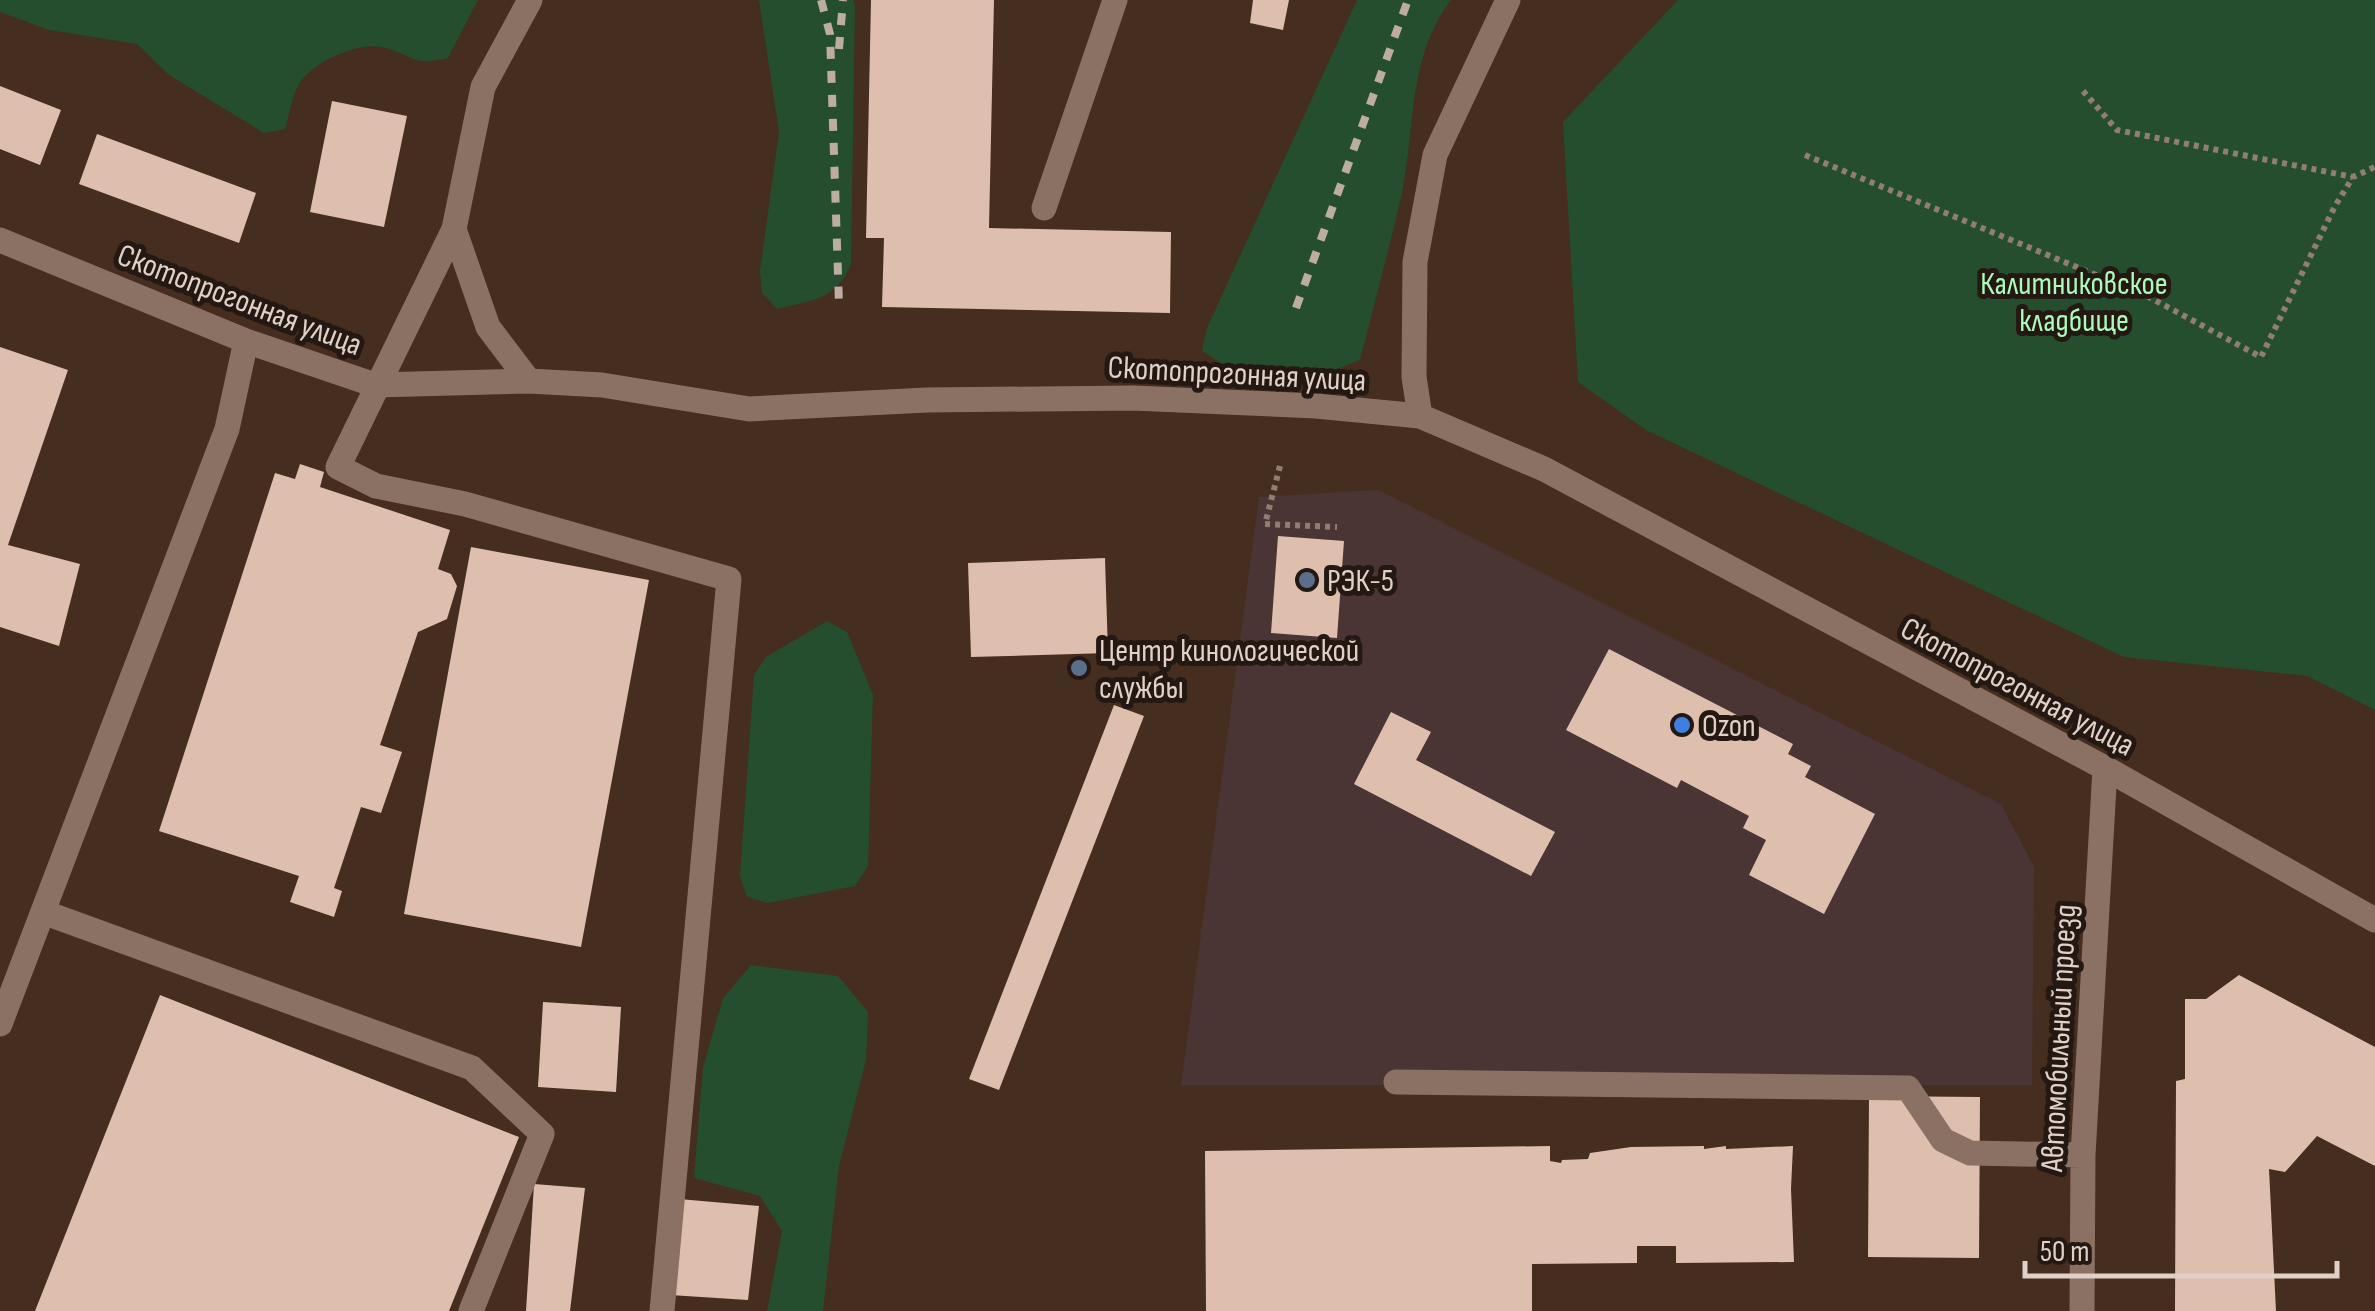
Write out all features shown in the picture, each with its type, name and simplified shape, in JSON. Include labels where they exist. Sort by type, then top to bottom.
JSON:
[{"type":"street","points":[[530,0],[483,88],[454,228],[338,467],[376,486],[465,504],[729,579],[662,1311]]},
{"type":"street","points":[[1044,208],[1115,0]]},
{"type":"street","points":[[1420,416],[1414,378],[1415,262],[1435,155],[1508,0]]},
{"type":"street","points":[[454,228],[488,327],[529,381]]},
{"type":"street","name":"Скотопрогонная улица","points":[[0,240],[246,341],[376,385],[529,381],[602,385],[749,410],[927,400],[1133,398],[1316,406],[1420,416],[1544,469],[2105,768],[2375,920]]},
{"type":"street","points":[[0,1024],[226,429],[246,341]]},
{"type":"street","name":"Автомобильный проезд","points":[[2082,1311],[2083,1154],[2105,768]]},
{"type":"street","points":[[43,912],[472,1068],[542,1134],[471,1311]]},
{"type":"street","points":[[1396,1082],[1908,1088],[1943,1140],[1970,1153],[2083,1154]]},
{"type":"path","points":[[2083,92],[2117,130],[2354,177]]},
{"type":"path","points":[[1805,155],[2148,296],[2260,357],[2335,206],[2354,177],[2375,167]]},
{"type":"path","points":[[1280,466],[1266,524],[1337,527]]},
{"type":"shaded area","points":[[1378,490],[2001,804],[2034,867],[2032,1085],[1181,1085],[1259,497]]},
{"type":"green space","points":[[0,0],[478,0],[448,58],[418,60],[371,46],[336,56],[313,69],[299,84],[285,129],[264,133],[169,75],[137,44],[49,30],[0,12]]},
{"type":"green space","points":[[759,0],[853,0],[855,4],[851,264],[838,285],[822,297],[777,309],[762,293],[760,271],[779,132]]},
{"type":"green space","points":[[1357,0],[1451,0],[1437,22],[1420,69],[1402,193],[1360,360],[1337,369],[1221,363],[1202,351],[1207,328]]},
{"type":"green space","name":"Калитниковское кладбище","points":[[1678,0],[2375,0],[2375,710],[2307,676],[2124,657],[1646,430],[1578,382],[1563,122]]},
{"type":"green space","points":[[827,621],[847,632],[873,695],[868,866],[855,886],[768,903],[747,897],[740,876],[754,675],[766,657]]},
{"type":"green space","points":[[751,965],[838,976],[868,1012],[866,1060],[839,1166],[823,1311],[767,1311],[782,1231],[760,1196],[694,1178],[703,1067],[723,998]]},
{"type":"building","points":[[871,0],[994,0],[989,228],[1171,232],[1170,313],[882,307],[884,238],[866,238]]},
{"type":"building","points":[[1253,0],[1289,0],[1283,30],[1250,23]]},
{"type":"building","points":[[0,86],[61,110],[40,165],[0,149]]},
{"type":"building","points":[[332,101],[407,116],[384,227],[310,212]]},
{"type":"building","points":[[97,134],[256,193],[239,243],[79,184]]},
{"type":"building","points":[[0,347],[68,370],[8,545],[80,564],[59,646],[0,627]]},
{"type":"building","points":[[300,464],[324,472],[320,487],[450,530],[438,569],[451,574],[457,586],[447,619],[418,632],[380,745],[402,752],[381,813],[361,807],[334,888],[342,891],[334,917],[290,902],[299,876],[159,831],[275,473],[295,479]]},
{"type":"building","points":[[1278,536],[1344,541],[1337,638],[1271,633]]},
{"type":"building","points":[[471,547],[649,580],[581,947],[404,914]]},
{"type":"building","points":[[1105,558],[1108,653],[971,657],[968,563]]},
{"type":"building","points":[[1609,649],[1793,744],[1788,754],[1811,766],[1805,777],[1875,814],[1824,914],[1749,875],[1766,840],[1743,828],[1749,816],[1681,780],[1677,788],[1566,730]]},
{"type":"building","points":[[1114,705],[1144,716],[999,1090],[969,1079]]},
{"type":"building","points":[[1391,712],[1431,732],[1416,760],[1555,832],[1531,876],[1354,784]]},
{"type":"building","points":[[2239,975],[2375,1047],[2375,1166],[2317,1136],[2285,1172],[2269,1169],[2276,1311],[2175,1311],[2176,1081],[2185,1079],[2185,999],[2206,999]]},
{"type":"building","points":[[160,995],[519,1137],[449,1311],[35,1311]]},
{"type":"building","points":[[543,1002],[621,1007],[616,1092],[538,1087]]},
{"type":"building","points":[[1869,1096],[1980,1097],[1979,1258],[1868,1257]]},
{"type":"building","points":[[1550,1146],[1550,1161],[1561,1163],[1588,1159],[1590,1153],[1631,1147],[1793,1146],[1794,1262],[1676,1263],[1676,1246],[1637,1246],[1637,1263],[1532,1264],[1532,1311],[1206,1311],[1205,1151]]},
{"type":"building","points":[[534,1184],[585,1188],[570,1311],[526,1311]]},
{"type":"building","points":[[679,1199],[759,1206],[748,1300],[670,1295]]},
{"type":"railway","points":[[821,0],[830,34],[839,305]]},
{"type":"railway","points":[[839,49],[843,0]]},
{"type":"railway","points":[[1296,308],[1408,0]]},
{"type":"place","name":"РЭК-5","points":[[1307,580]]},
{"type":"place","name":"Центр кинологической службы","points":[[1079,668]]},
{"type":"place","name":"Ozon","points":[[1682,725]]}]
